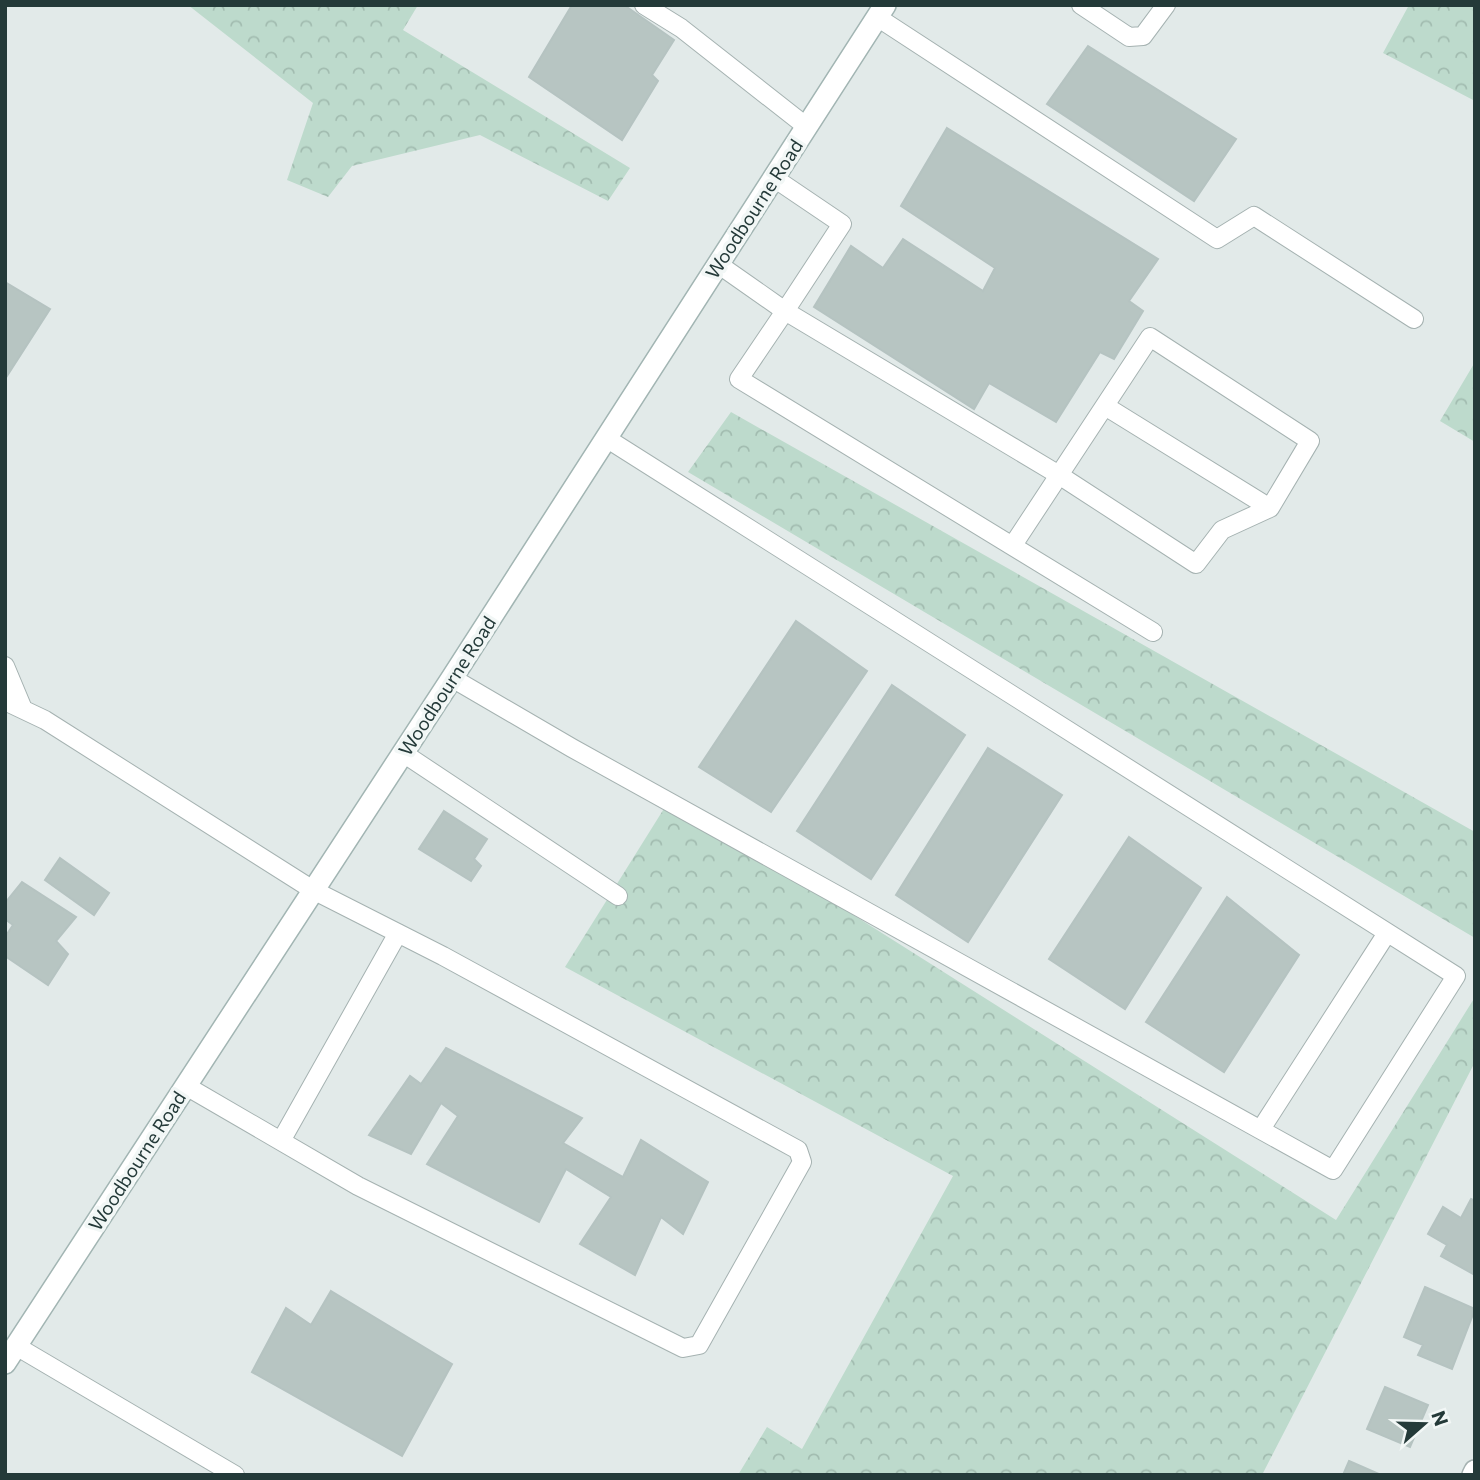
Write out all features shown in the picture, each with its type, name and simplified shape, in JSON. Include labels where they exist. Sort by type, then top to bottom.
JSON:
[{"type":"main road","name":"Woodbourne Road","points":[[9,1349],[186,1086],[403,754],[881,11]]},
{"type":"lane","points":[[644,5],[681,28],[807,127]]},
{"type":"lane","points":[[1081,5],[1129,37],[1143,36],[1166,5]]},
{"type":"lane","points":[[881,11],[1217,239],[1254,216],[1414,318]]},
{"type":"lane","points":[[774,178],[842,224],[739,379],[1153,632]]},
{"type":"lane","points":[[719,264],[785,311],[1059,475],[1196,564],[1222,530],[1270,508],[1310,441],[1150,337],[1105,406],[1059,475],[1013,545]]},
{"type":"lane","points":[[1105,406],[1270,508]]},
{"type":"lane","points":[[452,678],[572,748],[1333,1170],[1456,976],[607,438]]},
{"type":"lane","points":[[5,666],[23,709]]},
{"type":"lane","points":[[5,701],[45,720],[313,890],[398,933],[798,1150],[802,1162],[699,1345],[683,1348],[358,1186],[186,1086]]},
{"type":"lane","points":[[403,754],[618,896]]},
{"type":"lane","points":[[281,1141],[398,933]]},
{"type":"lane","points":[[1261,1129],[1387,933]]},
{"type":"lane","points":[[9,1349],[235,1475]]},
{"type":"green space","points":[[188,5],[418,5],[403,30],[630,168],[608,201],[480,135],[352,166],[328,197],[287,180],[313,103]]},
{"type":"green space","points":[[1409,5],[1475,5],[1475,101],[1383,53]]},
{"type":"green space","points":[[1475,362],[1475,442],[1440,421]]},
{"type":"green space","points":[[731,412],[1475,832],[1475,938],[688,472]]},
{"type":"green space","points":[[670,799],[1336,1220],[1475,997],[1475,1062],[1262,1475],[738,1475],[767,1427],[802,1449],[953,1176],[565,967]]},
{"type":"building","points":[[572,5],[624,5],[674,40],[652,75],[658,81],[622,140],[529,77]]},
{"type":"building","points":[[1088,46],[1236,139],[1194,201],[1047,104]]},
{"type":"building","points":[[947,128],[1158,259],[1129,301],[1143,311],[1114,359],[1100,352],[1056,422],[989,383],[974,409],[814,307],[851,246],[883,268],[903,239],[983,291],[995,268],[901,206]]},
{"type":"building","points":[[5,282],[50,309],[5,379]]},
{"type":"building","points":[[796,621],[867,671],[771,812],[699,767]]},
{"type":"building","points":[[892,685],[965,735],[871,879],[797,831]]},
{"type":"building","points":[[988,748],[1062,795],[968,942],[896,895]]},
{"type":"building","points":[[444,811],[487,839],[474,859],[481,866],[471,881],[419,849]]},
{"type":"building","points":[[1129,837],[1201,888],[1125,1009],[1049,959]]},
{"type":"building","points":[[60,858],[109,893],[94,915],[45,880]]},
{"type":"building","points":[[22,882],[76,917],[56,941],[68,954],[48,985],[5,956],[5,937],[13,925],[5,919],[5,903]]},
{"type":"building","points":[[1227,897],[1299,955],[1224,1072],[1146,1022]]},
{"type":"building","points":[[446,1048],[582,1118],[563,1143],[623,1177],[641,1140],[708,1182],[683,1234],[661,1217],[635,1275],[580,1244],[611,1197],[566,1169],[539,1222],[427,1164],[458,1116],[441,1103],[411,1154],[369,1135],[410,1076],[421,1084]]},
{"type":"building","points":[[1471,1199],[1475,1201],[1475,1275],[1441,1256],[1447,1245],[1428,1234],[1443,1207],[1461,1218]]},
{"type":"building","points":[[1425,1287],[1475,1309],[1452,1369],[1418,1355],[1423,1345],[1404,1337]]},
{"type":"building","points":[[331,1291],[452,1364],[402,1456],[252,1372],[286,1308],[311,1325]]},
{"type":"building","points":[[1385,1387],[1428,1405],[1410,1447],[1367,1429]]},
{"type":"building","points":[[1349,1461],[1381,1475],[1343,1475]]}]
